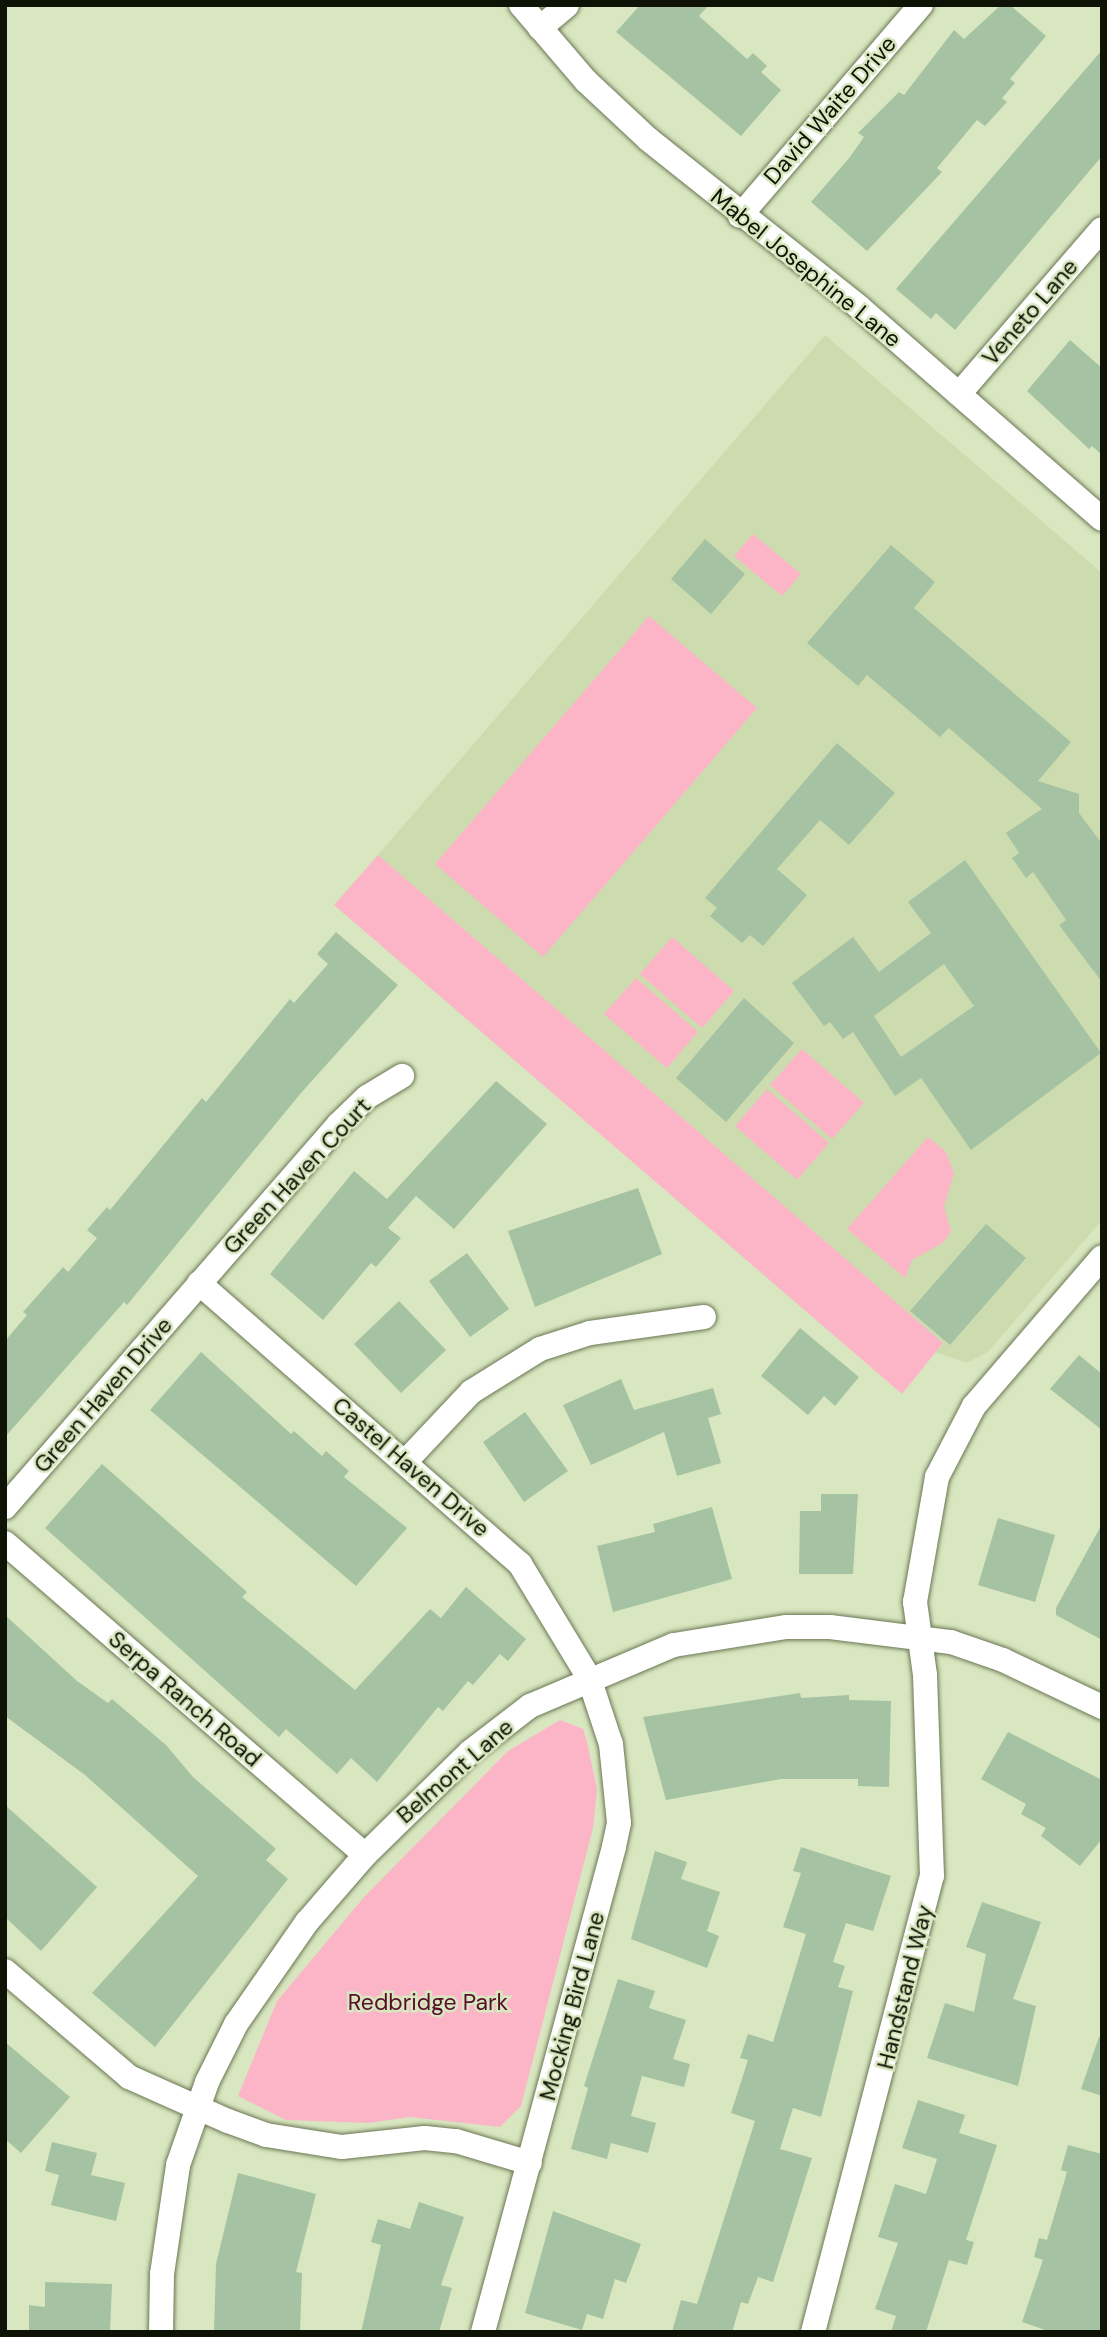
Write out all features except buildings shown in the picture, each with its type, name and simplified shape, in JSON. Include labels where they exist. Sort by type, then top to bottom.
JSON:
[{"type":"street","name":"Mabel Josephine Lane","points":[[521,5],[610,104],[740,216],[859,307],[1102,519]]},
{"type":"street","points":[[540,28],[567,5]]},
{"type":"street","name":"David Waite Drive","points":[[740,216],[921,5]]},
{"type":"street","name":"Veneto Lane","points":[[959,394],[1102,229]]},
{"type":"street","name":"Green Haven Court","points":[[200,1283],[338,1125],[367,1097],[402,1076]]},
{"type":"street","name":"Handstand Way","points":[[813,2332],[932,1876],[925,1689],[915,1602],[922,1550],[937,1477],[951,1442],[974,1406],[1097,1271]]},
{"type":"street","name":"Castel Haven Drive","points":[[200,1283],[406,1461],[520,1564],[589,1678]]},
{"type":"street","name":"Green Haven Drive","points":[[5,1507],[200,1283]]},
{"type":"street","points":[[406,1461],[471,1392],[540,1349],[590,1333],[704,1317]]},
{"type":"street","name":"Serpa Ranch Road","points":[[5,1543],[365,1855]]},
{"type":"street","name":"Belmont Lane","points":[[161,2332],[173,2189],[196,2109],[219,2055],[268,1975],[365,1855],[470,1752],[530,1706],[589,1678],[674,1645],[731,1634],[830,1627],[918,1635],[1003,1660],[1102,1707]]},
{"type":"street","name":"Mocking Bird Lane","points":[[483,2332],[619,1823],[611,1744],[589,1678]]},
{"type":"street","points":[[5,1971],[129,2077],[196,2109],[306,2143],[456,2141],[530,2163]]},
{"type":"shaded area","points":[[825,335],[1102,573],[1102,1220],[988,1352],[967,1363],[935,1352],[943,1344],[378,855]]},
{"type":"green space","points":[[753,534],[801,574],[782,596],[734,556]]},
{"type":"green space","points":[[649,616],[757,708],[543,957],[435,864]]},
{"type":"green space","points":[[378,855],[943,1343],[902,1394],[334,905]]},
{"type":"green space","points":[[672,937],[734,991],[702,1028],[640,974]]},
{"type":"green space","points":[[636,978],[698,1032],[667,1068],[604,1014]]},
{"type":"green space","points":[[802,1049],[864,1103],[832,1139],[770,1085]]},
{"type":"green space","points":[[767,1089],[829,1143],[797,1180],[735,1126]]},
{"type":"green space","points":[[928,1137],[946,1152],[954,1174],[944,1206],[951,1231],[944,1242],[912,1260],[905,1278],[847,1229]]},
{"type":"green space","name":"Redbridge Park","points":[[560,1720],[583,1729],[597,1790],[593,1828],[521,2106],[500,2127],[410,2117],[369,2123],[286,2120],[238,2096],[277,2001],[365,1896],[508,1751]]}]
